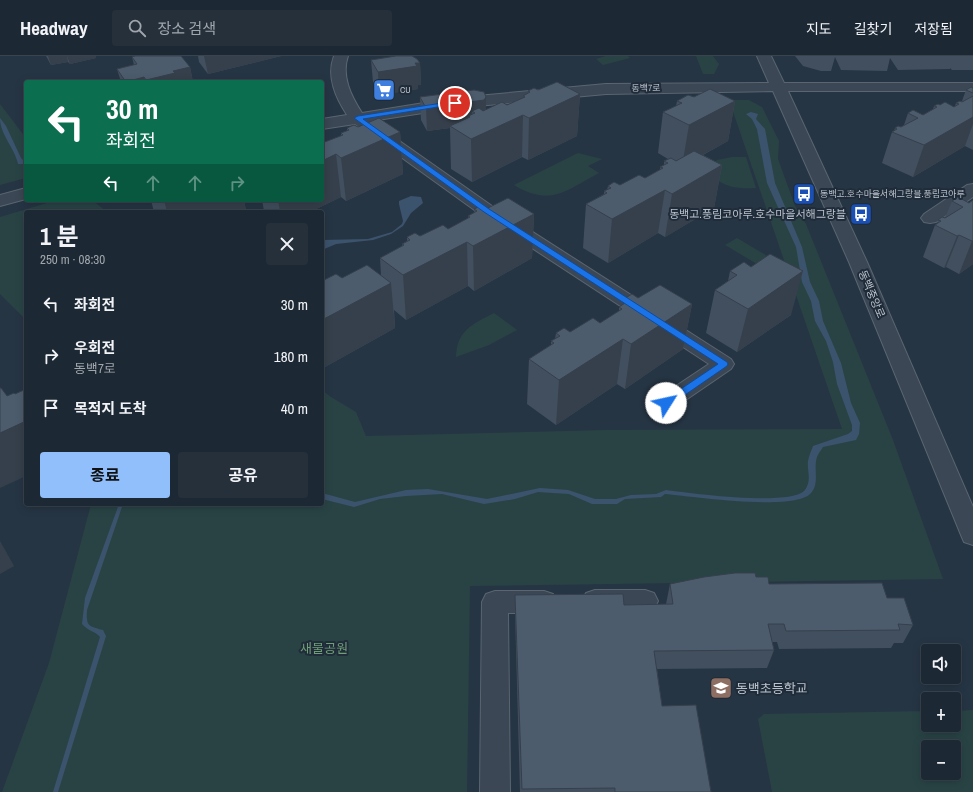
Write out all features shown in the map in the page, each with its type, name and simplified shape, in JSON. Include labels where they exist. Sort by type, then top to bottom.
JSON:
[{"type":"street","points":[[341,56],[339,60],[340,84],[346,100],[358,118],[486,210],[724,364],[666,403]]},
{"type":"street","name":"동백중앙로","points":[[764,56],[858,262],[973,535]]},
{"type":"street","name":"동백7로","points":[[324,124],[455,103],[538,94],[606,89],[973,87]]},
{"type":"street","points":[[930,218],[973,189]]},
{"type":"street","points":[[0,201],[24,194]]},
{"type":"street","points":[[495,792],[495,602],[645,601]]},
{"type":"green space","points":[[606,56],[628,56],[630,58],[603,65],[596,59]]},
{"type":"green space","points":[[696,56],[713,56],[719,64],[714,74],[703,74]]},
{"type":"green space","name":"새물공원","points":[[729,100],[749,100],[762,107],[779,141],[778,159],[795,206],[806,224],[893,440],[943,579],[470,586],[467,792],[2,792],[49,663],[90,506],[324,506],[324,392],[356,412],[366,436],[606,430],[842,429]]},
{"type":"green space","points":[[0,104],[24,135],[24,179],[0,185]]},
{"type":"green space","points":[[578,153],[602,159],[588,166],[599,173],[567,191],[548,196],[538,195],[527,192],[514,185]]},
{"type":"green space","points":[[732,157],[746,157],[756,188],[734,187],[724,184],[714,178],[714,163],[717,160]]},
{"type":"green space","points":[[50,202],[94,202],[104,210],[24,210],[24,318],[0,294],[0,217]]},
{"type":"green space","points":[[737,238],[769,257],[757,264],[725,245]]},
{"type":"green space","points":[[494,313],[517,330],[489,345],[456,357],[459,340],[463,334],[473,325]]},
{"type":"green space","points":[[973,710],[973,792],[772,792],[758,719],[764,714],[921,711],[921,732],[961,732],[961,711]]},
{"type":"water","points":[[751,112],[758,114],[756,119],[765,129],[775,183],[802,247],[810,282],[819,301],[823,321],[841,363],[851,403],[860,423],[859,434],[856,440],[823,447],[817,457],[816,480],[814,489],[811,493],[801,499],[765,502],[718,500],[665,494],[661,497],[625,499],[617,504],[592,504],[569,494],[538,492],[515,499],[484,504],[442,494],[380,499],[354,507],[324,500],[324,494],[355,502],[406,490],[428,489],[487,499],[540,488],[568,490],[595,499],[616,499],[631,495],[656,494],[666,490],[739,498],[781,498],[796,495],[805,490],[809,479],[809,455],[813,446],[848,434],[852,431],[852,425],[837,384],[833,362],[826,341],[815,321],[811,301],[802,282],[796,247],[767,183],[757,129],[752,119],[746,114]]},
{"type":"water","points":[[0,118],[6,126],[21,158],[24,161],[23,164],[18,164],[14,152],[2,130]]},
{"type":"water","points":[[411,196],[421,197],[423,203],[411,213],[403,226],[391,234],[373,240],[336,244],[324,249],[324,240],[368,239],[392,232],[402,224],[403,221],[399,201]]},
{"type":"water","points":[[118,506],[122,506],[87,610],[87,619],[89,624],[103,630],[106,636],[58,792],[53,792],[100,637],[82,624],[85,598]]},
{"type":"building","points":[[181,56],[190,67],[173,71],[175,73],[146,80],[144,77],[133,80],[125,80],[117,69],[137,64],[132,57]]},
{"type":"building","points":[[396,56],[412,56],[420,63],[415,63],[417,66],[378,72],[371,60]]},
{"type":"building","points":[[557,82],[580,94],[529,118],[523,115],[471,139],[450,126],[470,117],[468,116],[475,113],[472,111],[479,108],[483,111],[502,102],[507,105],[525,97],[523,96],[534,88],[538,90]]},
{"type":"building","points":[[971,87],[973,88],[973,93],[966,90]]},
{"type":"building","points":[[710,89],[735,101],[689,125],[663,112],[682,103],[677,101],[688,95],[694,97]]},
{"type":"building","points":[[474,90],[484,92],[486,97],[484,100],[426,108],[420,97]]},
{"type":"building","points":[[973,96],[973,117],[924,145],[892,132],[897,129],[895,128],[898,126],[901,127],[918,118],[908,113],[913,110],[923,115],[937,107],[934,106],[938,104],[940,105],[945,102],[954,107],[959,104],[956,103],[960,101],[962,102]]},
{"type":"building","points":[[379,118],[400,132],[341,158],[336,154],[324,160],[324,142],[343,135],[341,133],[349,130],[347,128],[354,125],[358,127]]},
{"type":"building","points":[[694,151],[722,165],[672,194],[665,190],[612,219],[586,204],[607,193],[604,191],[611,188],[608,186],[614,182],[620,185],[639,175],[645,178],[663,168],[660,167],[668,163],[664,161],[671,158],[676,161]]},
{"type":"building","points":[[958,197],[969,203],[973,200],[973,241],[959,235],[957,236],[935,225],[941,221],[938,220],[942,217],[945,218],[963,207],[952,201]]},
{"type":"building","points":[[508,198],[534,214],[473,246],[467,242],[403,275],[380,258],[404,245],[402,244],[410,240],[407,237],[415,233],[420,236],[443,225],[448,229],[470,217],[468,216],[477,211],[474,209],[481,206],[486,209]]},
{"type":"building","points":[[770,254],[803,271],[748,309],[715,290],[737,275],[730,271],[744,262],[751,267]]},
{"type":"building","points":[[367,265],[391,283],[324,319],[324,280],[336,274],[342,278]]},
{"type":"building","points":[[660,285],[692,304],[631,344],[623,339],[559,380],[529,359],[554,343],[551,341],[560,336],[556,333],[564,328],[570,332],[593,318],[600,323],[622,309],[619,307],[628,301],[624,299],[632,294],[638,298]]},
{"type":"building","points":[[0,388],[7,396],[24,390],[24,422],[0,433]]},
{"type":"building","points":[[735,573],[755,573],[756,577],[768,577],[769,584],[882,583],[887,598],[904,598],[913,625],[898,624],[900,630],[786,631],[784,624],[768,624],[774,650],[654,651],[662,706],[696,705],[711,792],[615,792],[615,788],[522,789],[515,595],[623,594],[624,605],[673,604],[670,584],[704,577]]},
{"type":"place","name":"CU","points":[[384,90]]},
{"type":"place","name":"동백고.호수마을서해그랑블.풍림코아루","points":[[804,194]]},
{"type":"place","name":"동백고.풍림코아루.호수마을서해그랑블","points":[[861,214]]},
{"type":"place","name":"동백초등학교","points":[[721,688]]},
{"type":"route","points":[[455,103],[358,118],[486,210],[724,364],[666,403]]}]
